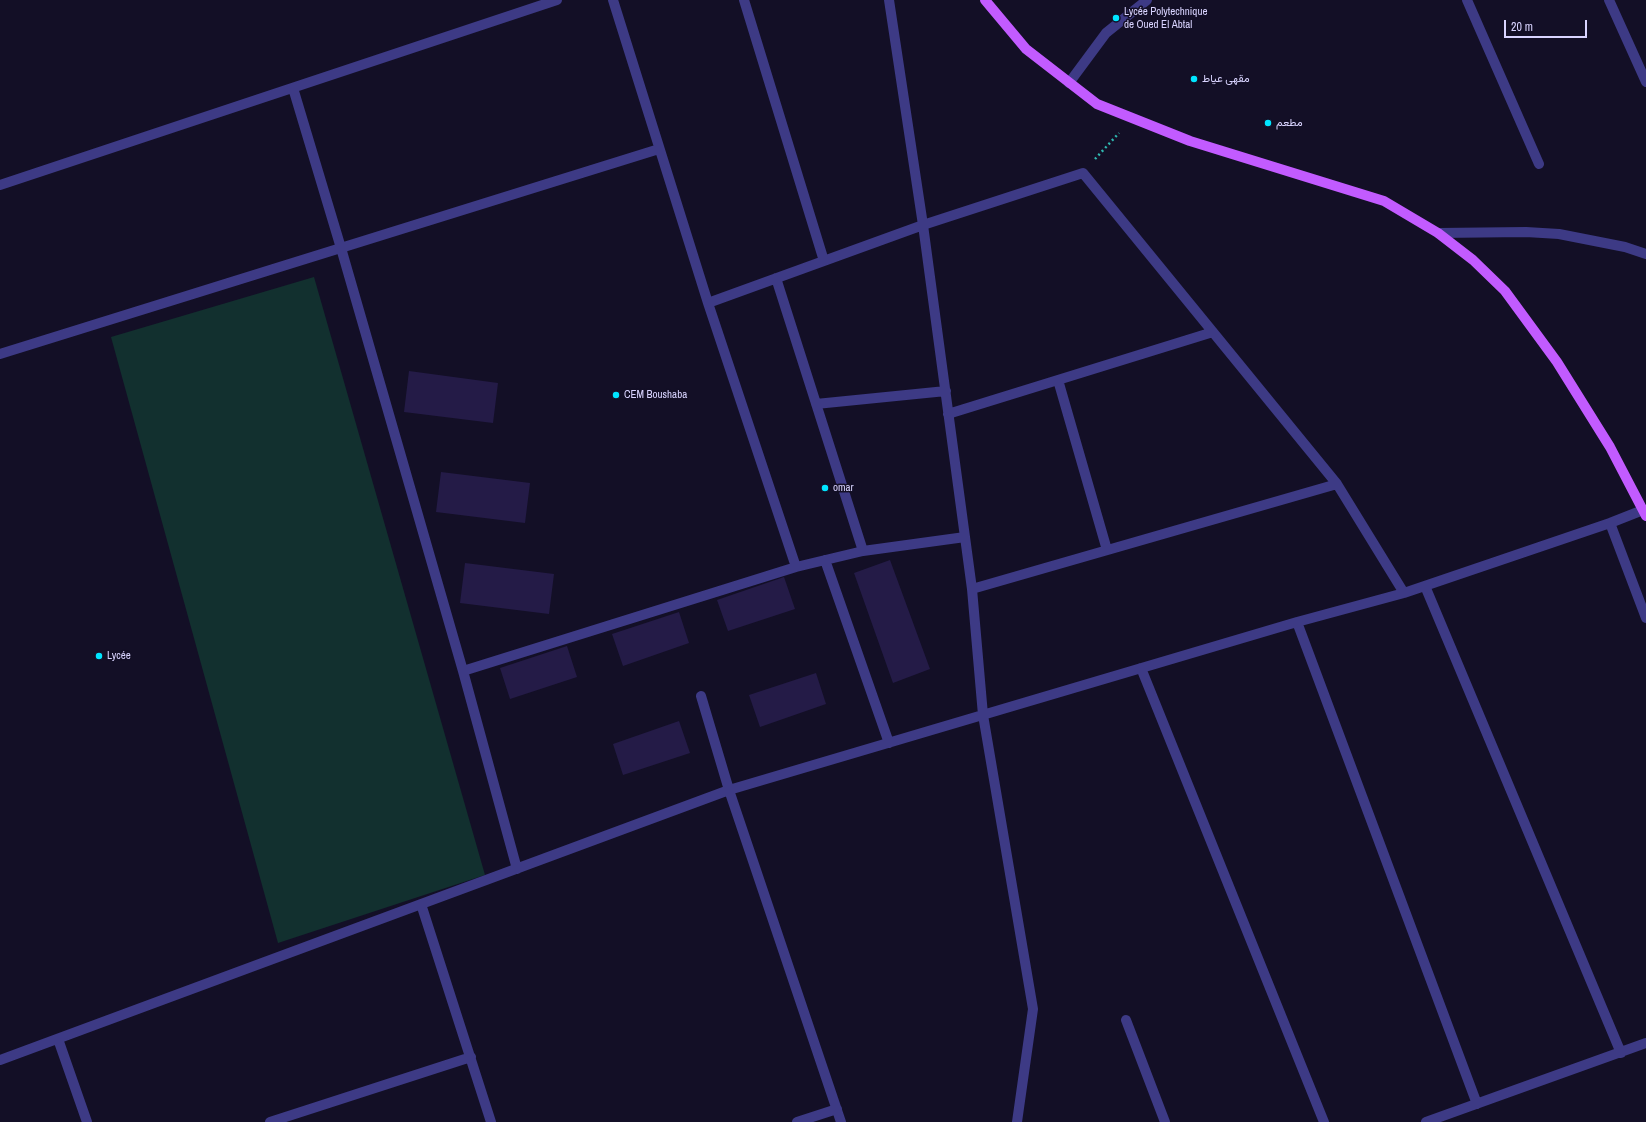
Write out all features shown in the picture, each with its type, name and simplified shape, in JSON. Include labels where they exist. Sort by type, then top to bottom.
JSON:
[{"type":"main road","points":[[985,0],[1026,49],[1097,104],[1190,141],[1384,201],[1438,233],[1473,260],[1504,291],[1557,362],[1610,447],[1644,513]]},
{"type":"street","points":[[0,185],[557,0]]},
{"type":"street","points":[[612,0],[708,303],[796,567]]},
{"type":"street","points":[[744,0],[824,261]]},
{"type":"street","points":[[889,0],[924,225],[946,391],[972,589],[983,715],[1033,1008],[1017,1122]]},
{"type":"street","points":[[1069,83],[1106,33],[1147,0]]},
{"type":"street","points":[[1467,0],[1539,164]]},
{"type":"street","points":[[1609,0],[1646,82]]},
{"type":"street","points":[[293,88],[341,248],[463,671],[517,869]]},
{"type":"street","points":[[0,354],[659,149]]},
{"type":"street","points":[[708,303],[924,225],[1083,173],[1338,484],[1404,593]]},
{"type":"street","points":[[1438,233],[1526,232],[1559,234],[1625,247],[1646,254]]},
{"type":"street","points":[[776,278],[863,551]]},
{"type":"street","points":[[948,414],[1213,332]]},
{"type":"street","points":[[1058,380],[1107,550]]},
{"type":"street","points":[[816,404],[946,391]]},
{"type":"street","points":[[972,589],[1338,484]]},
{"type":"street","points":[[0,1060],[729,790],[1298,622],[1404,593],[1610,523],[1644,513]]},
{"type":"street","points":[[1610,523],[1646,618]]},
{"type":"street","points":[[463,671],[796,567],[863,551],[965,537]]},
{"type":"street","points":[[824,560],[888,743]]},
{"type":"street","points":[[1425,586],[1621,1053]]},
{"type":"street","points":[[1298,622],[1477,1104]]},
{"type":"street","points":[[1141,668],[1324,1122]]},
{"type":"street","points":[[701,696],[729,790],[841,1122]]},
{"type":"street","points":[[421,904],[491,1122]]},
{"type":"street","points":[[1126,1020],[1165,1122]]},
{"type":"street","points":[[58,1039],[87,1122]]},
{"type":"street","points":[[1426,1122],[1646,1043]]},
{"type":"street","points":[[270,1122],[471,1057]]},
{"type":"street","points":[[797,1122],[836,1109]]},
{"type":"path","points":[[1083,173],[1132,118]]},
{"type":"green space","points":[[314,277],[485,875],[278,943],[111,337]]},
{"type":"building","points":[[409,371],[498,383],[493,423],[404,412]]},
{"type":"building","points":[[441,472],[530,483],[525,523],[436,512]]},
{"type":"building","points":[[890,560],[930,669],[893,683],[854,573]]},
{"type":"building","points":[[465,563],[554,574],[549,614],[460,603]]},
{"type":"building","points":[[784,577],[795,609],[728,631],[717,600]]},
{"type":"building","points":[[679,612],[689,643],[623,666],[612,634]]},
{"type":"building","points":[[567,646],[577,677],[510,699],[500,668]]},
{"type":"building","points":[[816,673],[826,704],[760,727],[749,695]]},
{"type":"building","points":[[679,721],[690,753],[623,775],[613,744]]},
{"type":"place","name":"Lycée Polytechnique de Oued El Abtal","points":[[1116,18]]},
{"type":"place","name":"مقهى عياط","points":[[1194,79]]},
{"type":"place","name":"مطعم","points":[[1268,123]]},
{"type":"place","name":"CEM Boushaba","points":[[616,395]]},
{"type":"place","name":"omar","points":[[825,488]]},
{"type":"place","name":"Lycée","points":[[99,656]]}]
